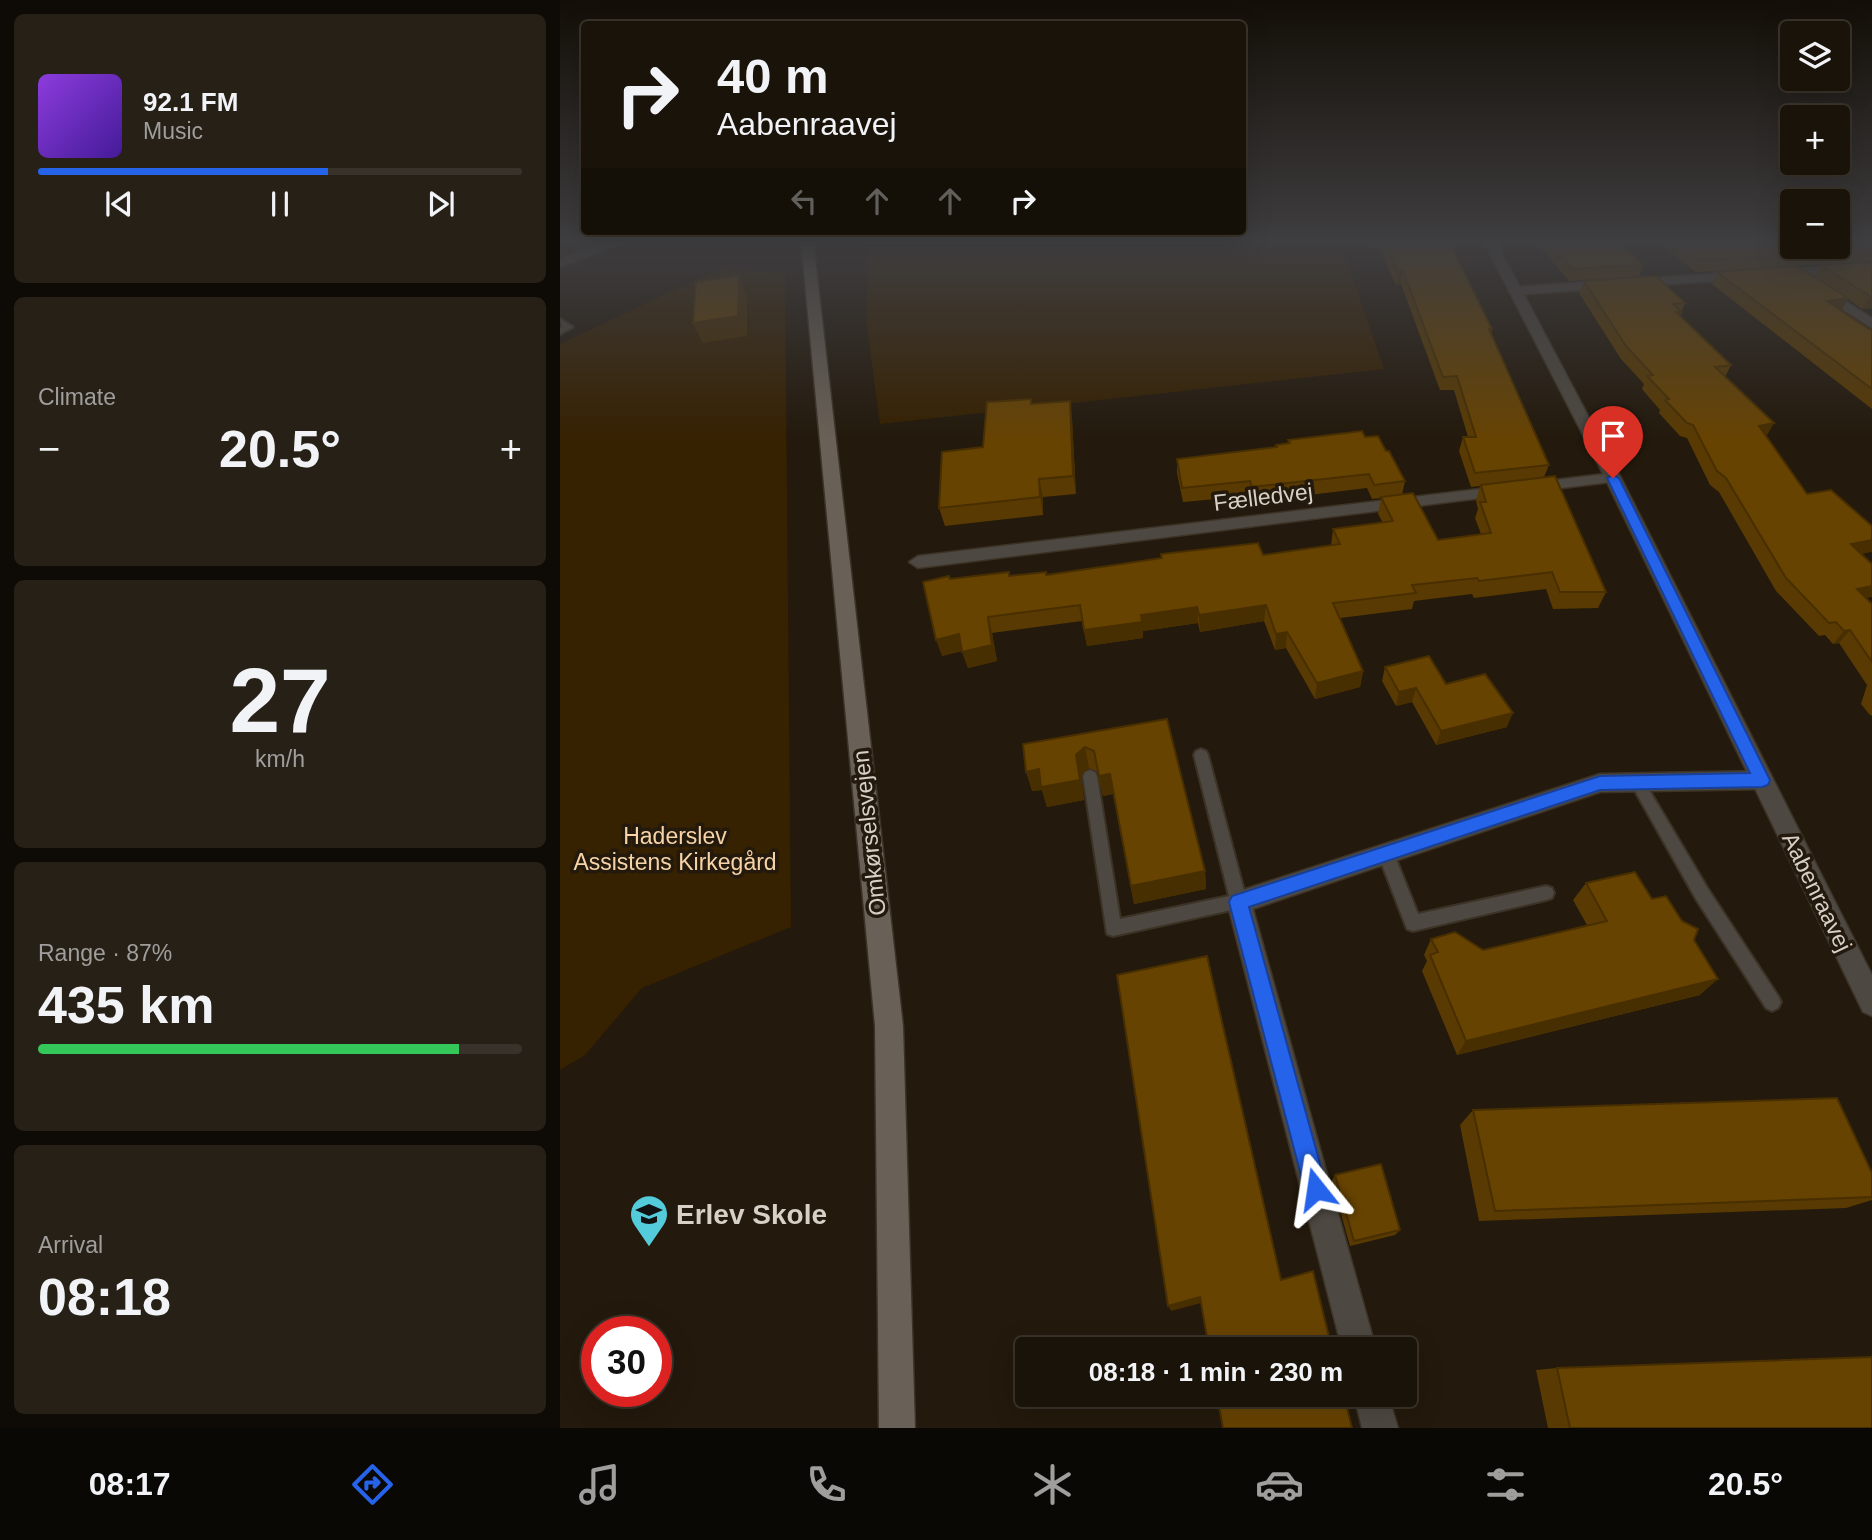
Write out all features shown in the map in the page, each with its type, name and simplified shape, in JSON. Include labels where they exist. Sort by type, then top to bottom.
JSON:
[{"type":"main road","name":"Omkørselsvejen","points":[[814,307],[889,1026],[897,1428]]},
{"type":"street","name":"Aabenraavej","points":[[1522,307],[1613,478],[1872,1003]]},
{"type":"street","points":[[1846,307],[1872,324]]},
{"type":"street","name":"Fælledvej","points":[[918,562],[1613,478]]},
{"type":"street","points":[[1356,1337],[1239,902],[1600,783],[1762,780]]},
{"type":"street","points":[[1374,1407],[1380,1428]]},
{"type":"lane","points":[[560,322],[569,327],[560,331]]},
{"type":"lane","points":[[1090,776],[1113,928],[1239,902],[1201,755]]},
{"type":"lane","points":[[1637,782],[1702,894],[1772,1002]]},
{"type":"lane","points":[[1385,853],[1413,923],[1546,893]]},
{"type":"green space","name":"Haderslev Assistens Kirkegård","points":[[639,307],[785,307],[791,927],[642,988],[584,1056],[560,1070],[560,344]]},
{"type":"green space","points":[[866,307],[1363,307],[1384,369],[880,424]]},
{"type":"building","points":[[694,307],[738,307],[738,316],[693,323]]},
{"type":"building","points":[[1416,307],[1481,307],[1549,465],[1475,473],[1463,437],[1476,437],[1457,376],[1443,377]]},
{"type":"building","points":[[1601,307],[1676,307],[1681,312],[1676,312],[1731,365],[1715,367],[1774,423],[1759,426],[1807,494],[1831,490],[1872,526],[1872,540],[1851,544],[1872,564],[1872,586],[1857,589],[1872,604],[1872,662],[1850,630],[1844,631],[1836,622],[1829,623],[1786,578],[1726,478],[1717,471],[1693,425],[1687,423],[1665,400],[1669,399],[1647,376],[1653,375],[1626,346]]},
{"type":"building","points":[[1763,307],[1835,307],[1872,331],[1872,389]]},
{"type":"building","points":[[1031,399],[1031,404],[1070,401],[1073,476],[1039,479],[1040,497],[939,508],[942,452],[983,447],[987,402]]},
{"type":"building","points":[[1362,431],[1365,437],[1378,436],[1405,481],[1374,485],[1369,474],[1252,487],[1250,481],[1182,488],[1177,459],[1277,447],[1276,445],[1290,443],[1288,440]]},
{"type":"building","points":[[1555,476],[1606,592],[1560,592],[1552,572],[1479,581],[1477,578],[1412,585],[1416,593],[1333,603],[1363,671],[1317,683],[1287,632],[1276,634],[1266,605],[1199,615],[1197,607],[1141,615],[1142,622],[1084,630],[1080,605],[988,617],[992,645],[962,652],[959,634],[936,640],[923,582],[949,576],[950,579],[1009,572],[1009,576],[1046,572],[1046,575],[1162,558],[1161,554],[1258,543],[1263,555],[1340,544],[1333,529],[1393,521],[1381,497],[1413,493],[1438,540],[1491,533],[1480,502],[1486,502],[1481,485]]},
{"type":"building","points":[[1429,656],[1446,684],[1485,674],[1513,713],[1441,731],[1416,688],[1399,692],[1385,667]]},
{"type":"building","points":[[1167,719],[1205,871],[1131,886],[1110,774],[1099,776],[1094,751],[1085,747],[1076,755],[1080,780],[1041,787],[1039,769],[1026,772],[1023,744]]},
{"type":"building","points":[[1635,872],[1652,899],[1666,896],[1682,921],[1698,929],[1694,940],[1718,979],[1466,1041],[1430,955],[1438,952],[1431,939],[1455,932],[1483,950],[1607,921],[1586,883]]},
{"type":"building","points":[[1207,956],[1281,1280],[1313,1271],[1329,1337],[1207,1337],[1200,1297],[1168,1306],[1117,975]]},
{"type":"building","points":[[1837,1098],[1872,1173],[1872,1197],[1495,1211],[1473,1110]]},
{"type":"building","points":[[1381,1164],[1400,1230],[1354,1241],[1335,1175]]},
{"type":"building","points":[[1872,1357],[1872,1428],[1570,1428],[1557,1368]]},
{"type":"building","points":[[1219,1407],[1347,1407],[1352,1428],[1223,1428]]},
{"type":"place","name":"Erlev Skole","points":[[649,1248]]},
{"type":"route","points":[[1316,1189],[1239,902],[1600,783],[1762,780],[1613,478]]}]
